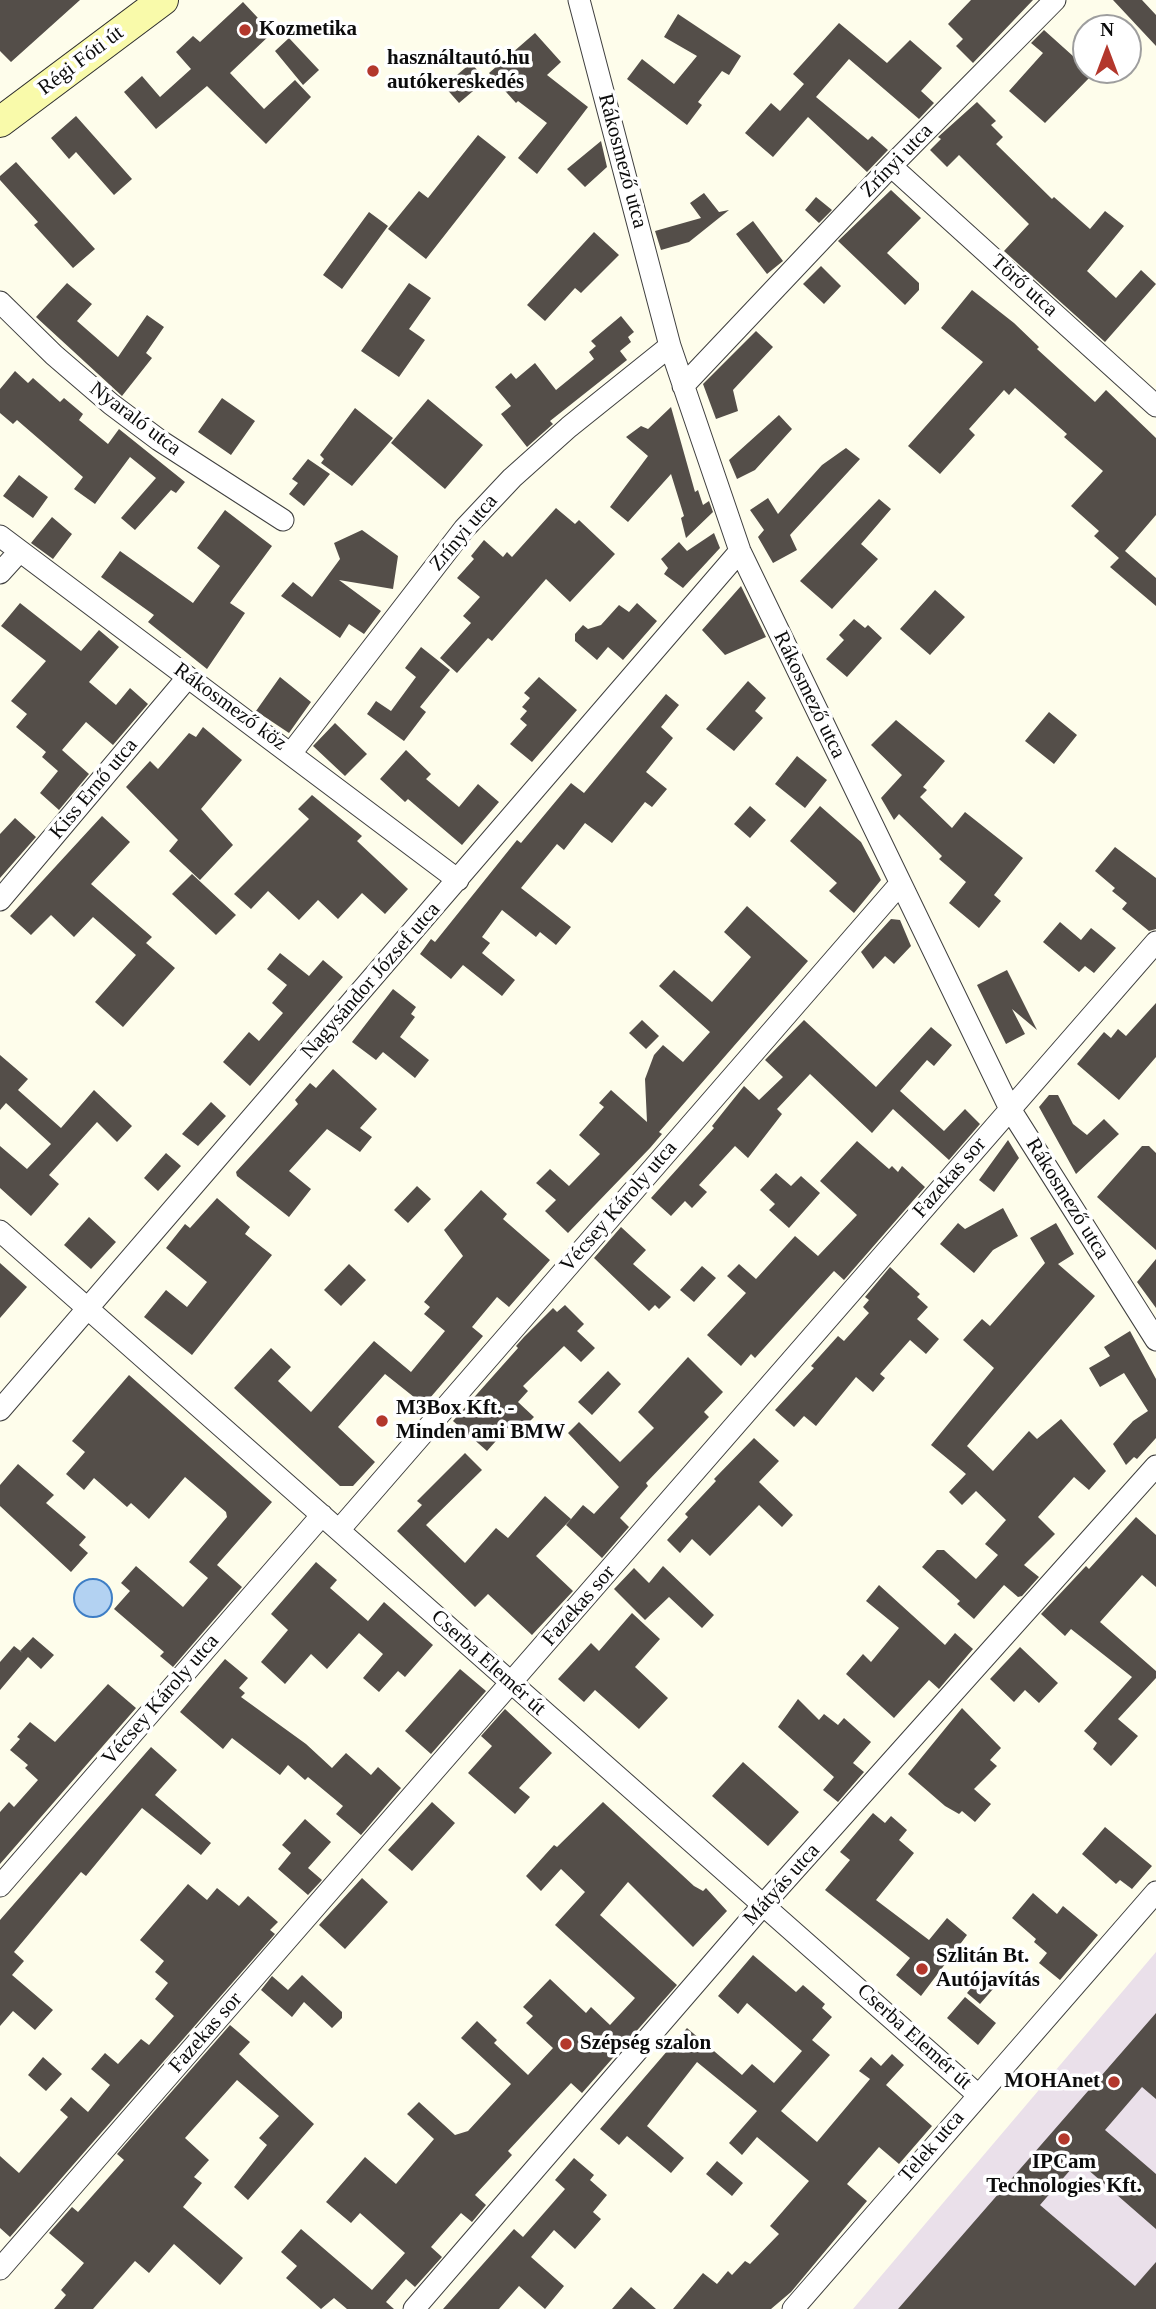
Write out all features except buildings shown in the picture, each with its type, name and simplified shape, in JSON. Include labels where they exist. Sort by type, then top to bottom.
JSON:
[{"type":"main road","name":"Régi Fóti út","points":[[0,122],[155,3]]},
{"type":"street","name":"Rákosmező utca","points":[[579,0],[670,346],[740,551],[1010,1109],[1156,1340]]},
{"type":"street","name":"Zrínyi utca","points":[[683,386],[891,166],[1055,0]]},
{"type":"street","name":"Törő utca","points":[[891,166],[1156,406]]},
{"type":"street","name":"Nyaraló utca","points":[[0,302],[54,355],[111,404],[159,440],[283,520]]},
{"type":"street","name":"Zrínyi utca","points":[[292,752],[464,529],[512,478],[569,427],[670,346]]},
{"type":"street","name":"Rákosmező köz","points":[[0,536],[292,752],[458,880]]},
{"type":"street","name":"Nagysándor József utca","points":[[0,1410],[740,551]]},
{"type":"street","points":[[0,573],[19,552]]},
{"type":"street","name":"Kiss Ernő utca","points":[[0,900],[188,677]]},
{"type":"street","name":"Vécsey Károly utca","points":[[339,1530],[900,884]]},
{"type":"street","name":"Fazekas sor","points":[[0,2269],[1156,943]]},
{"type":"street","name":"Cserba Elemér út","points":[[0,1231],[977,2094]]},
{"type":"street","name":"Mátyás utca","points":[[414,2309],[764,1904],[1156,1466]]},
{"type":"street","name":"Vécsey Károly utca","points":[[0,1886],[322,1515]]},
{"type":"street","name":"Telek utca","points":[[793,2309],[977,2094],[1156,1892]]},
{"type":"shaded area","points":[[1156,1952],[1156,2309],[853,2309]]},
{"type":"water","points":[[93,1579],[106,1585],[112,1598],[106,1611],[93,1617],[80,1611],[74,1598],[80,1585]]},
{"type":"place","name":"Kozmetika","points":[[245,30]]},
{"type":"place","name":"használtautó.hu autókereskedés","points":[[373,71]]},
{"type":"place","name":"M3Box Kft. - Minden ami BMW","points":[[382,1421]]},
{"type":"place","name":"Szlitán Bt. Autójavítás","points":[[922,1969]]},
{"type":"place","name":"Szépség szalon","points":[[566,2044]]},
{"type":"place","name":"MOHAnet","points":[[1114,2082]]},
{"type":"place","name":"IPCam Technologies Kft.","points":[[1064,2139]]}]
